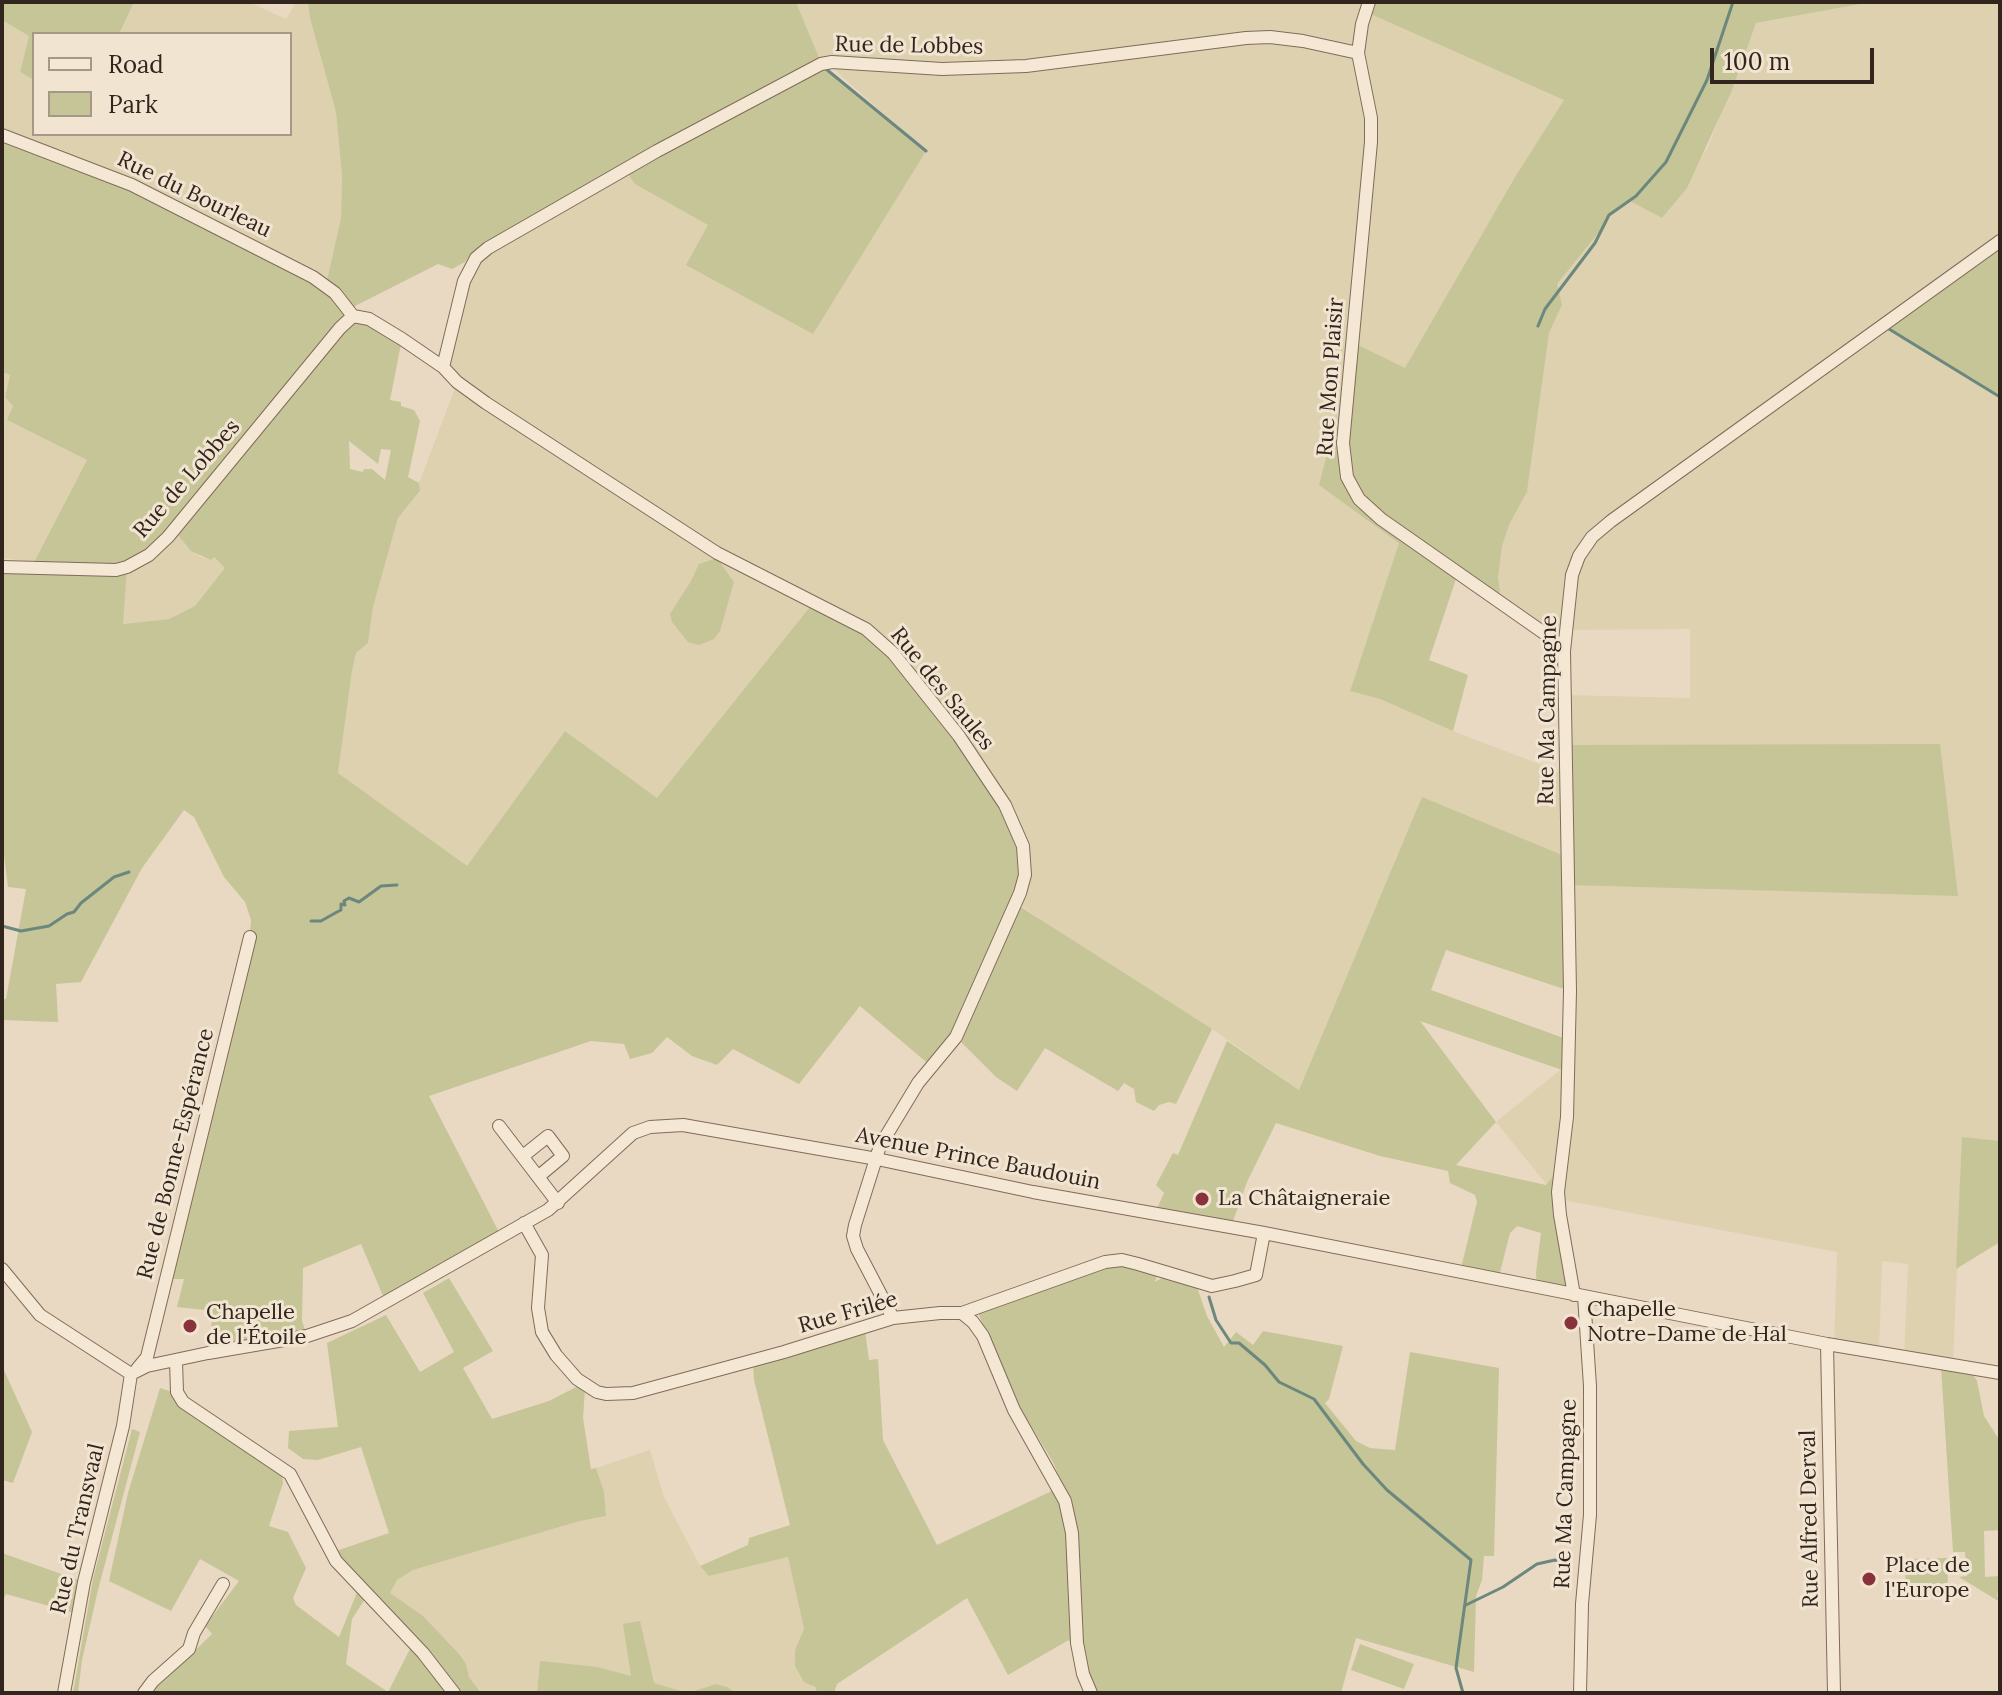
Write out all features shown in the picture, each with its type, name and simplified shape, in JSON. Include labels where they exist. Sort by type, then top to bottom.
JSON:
[{"type":"street","name":"Rue Mon Plaisir","points":[[1369,2],[1358,53],[1371,118],[1371,142],[1343,443],[1347,477],[1353,490],[1374,513],[1554,640],[1564,651]]},
{"type":"street","name":"Rue de Lobbes","points":[[443,367],[464,281],[476,258],[488,248],[657,151],[821,64],[832,62],[942,69],[1026,66],[1270,37],[1358,53]]},
{"type":"street","name":"Rue du Bourleau","points":[[2,135],[132,185],[313,277],[335,293],[353,316]]},
{"type":"street","name":"Rue Ma Campagne","points":[[1580,1693],[1582,1604],[1590,1515],[1590,1386],[1579,1296],[1560,1215],[1558,1192],[1567,1117],[1570,991],[1564,651],[1572,575],[1583,547],[1592,537],[2000,241]]},
{"type":"street","name":"Rue de Lobbes","points":[[2,567],[116,570],[149,555],[168,537],[353,316]]},
{"type":"street","name":"Rue des Saules","points":[[353,316],[369,319],[443,367],[457,382],[486,403],[717,553],[866,629],[893,653],[949,724],[1005,805],[1023,846],[1025,875],[1020,893],[956,1037],[918,1083],[880,1146],[853,1236],[893,1318]]},
{"type":"street","name":"Rue de Bonne-Espérance","points":[[131,1374],[147,1357],[250,937]]},
{"type":"street","points":[[499,1126],[558,1203]]},
{"type":"street","name":"Avenue Prince Baudouin","points":[[131,1374],[147,1366],[307,1336],[367,1314],[558,1203],[626,1138],[650,1127],[697,1126],[1827,1344],[2000,1373]]},
{"type":"street","points":[[523,1156],[548,1136],[563,1156],[539,1176]]},
{"type":"street","name":"Rue Frilée","points":[[524,1223],[542,1255],[538,1308],[542,1332],[577,1379],[597,1392],[633,1393],[784,1352],[893,1318],[962,1313],[1105,1262],[1122,1260],[1212,1286],[1235,1281],[1256,1275],[1264,1233]]},
{"type":"street","points":[[2,1269],[40,1315],[131,1374]]},
{"type":"street","points":[[962,1313],[983,1336],[1014,1410],[1065,1501],[1072,1533],[1076,1638],[1083,1674],[1091,1693]]},
{"type":"street","name":"Rue Alfred Derval","points":[[1827,1344],[1834,1693]]},
{"type":"street","points":[[176,1361],[177,1392],[183,1402],[290,1474],[336,1561],[423,1653],[454,1693]]},
{"type":"street","name":"Rue du Transvaal","points":[[64,1693],[84,1582],[123,1426],[131,1374]]},
{"type":"street","points":[[144,1693],[189,1649],[194,1633],[223,1584]]},
{"type":"shaded area","points":[[134,2],[249,2],[286,19],[296,2],[308,2],[336,112],[342,176],[341,218],[326,286],[2,135],[2,20],[29,36],[20,71],[32,79],[32,136],[292,136],[292,32],[120,32]]},
{"type":"shaded area","points":[[796,2],[1369,2],[1366,12],[1565,100],[1515,177],[1405,369],[1353,343],[1343,443],[1332,439],[1399,543],[1350,691],[1380,699],[1565,774],[1569,859],[1422,798],[1299,1090],[1212,1029],[1087,952],[1023,907],[657,799],[565,731],[467,867],[338,773],[356,653],[368,643],[373,607],[398,518],[420,492],[419,483],[457,383],[443,367],[476,258],[624,169],[635,184],[709,225],[686,265],[926,151],[833,66],[821,64]]},
{"type":"shaded area","points":[[1872,2],[2000,2],[2000,241],[1889,329],[2000,397],[2000,1141],[1962,1138],[1953,1365],[1904,1357],[1908,1264],[1882,1261],[1879,1353],[1834,1346],[1837,1252],[1558,1199],[1559,1169],[1547,1185],[1496,1122],[1560,1070],[1568,1071],[1565,695],[1690,698],[1690,629],[1567,630],[1565,641],[1496,599],[1500,591],[1498,578],[1502,546],[1510,523],[1527,492],[1549,333],[1562,305],[1556,284],[1604,226],[1609,215],[1630,201],[1662,218],[1708,147],[1756,23]]},
{"type":"shaded area","points":[[2,372],[10,375],[5,397],[14,405],[7,420],[87,460],[34,562],[2,558]]},
{"type":"shaded area","points":[[176,527],[199,556],[211,560],[213,557],[226,568],[195,606],[169,619],[122,624],[127,567]]},
{"type":"shaded area","points":[[650,1450],[664,1497],[700,1566],[709,1576],[788,1557],[804,1629],[795,1650],[817,1693],[736,1693],[716,1684],[688,1693],[598,1667],[540,1662],[537,1693],[481,1693],[469,1677],[466,1664],[389,1592],[397,1580],[413,1570],[606,1516],[604,1492],[596,1468]]},
{"type":"green space","points":[[2,2],[134,2],[120,32],[32,32],[32,79],[20,72],[29,36],[2,20]]},
{"type":"green space","points":[[308,2],[796,2],[822,65],[926,151],[813,334],[686,265],[708,225],[635,184],[624,169],[476,258],[471,254],[465,262],[452,269],[438,264],[355,306],[353,316],[402,339],[390,400],[414,410],[420,421],[408,477],[419,483],[420,491],[398,518],[373,607],[368,643],[356,653],[338,773],[467,866],[565,731],[657,798],[814,602],[866,629],[959,736],[1023,846],[1016,904],[1212,1029],[1176,1104],[1169,1102],[1159,1105],[1154,1111],[1136,1102],[1134,1089],[1124,1083],[1118,1091],[1045,1048],[1017,1091],[996,1077],[956,1037],[931,1066],[860,1006],[799,1084],[733,1049],[717,1065],[692,1056],[667,1037],[652,1053],[630,1059],[624,1044],[591,1041],[429,1096],[501,1236],[386,1303],[361,1244],[303,1268],[302,1321],[307,1336],[208,1353],[213,1311],[177,1307],[184,1279],[166,1279],[250,937],[251,920],[245,902],[224,877],[194,817],[184,810],[142,868],[81,982],[56,984],[58,1022],[2,1020],[2,999],[6,999],[26,889],[8,887],[2,839],[2,567],[31,568],[87,460],[7,420],[13,406],[5,397],[10,375],[2,372],[2,135],[100,172],[326,285],[341,218],[342,176],[336,112]],"holes":[[[349,441],[378,464],[381,449],[391,450],[385,480],[372,469],[364,469],[363,472],[350,469]],[[178,535],[191,551],[211,560],[214,557],[225,568],[195,606],[169,619],[123,624],[127,567]]]},
{"type":"green space","points":[[1369,2],[1872,2],[1756,23],[1732,90],[1687,188],[1662,218],[1630,201],[1609,215],[1604,226],[1557,284],[1562,305],[1549,333],[1527,492],[1510,523],[1502,546],[1498,578],[1500,591],[1496,599],[1458,573],[1429,660],[1468,675],[1453,731],[1380,699],[1350,691],[1399,543],[1319,485],[1331,439],[1342,443],[1352,342],[1405,368],[1515,177],[1564,100],[1366,12]]},
{"type":"green space","points":[[2000,241],[2000,397],[1902,339],[1884,323]]},
{"type":"green space","points":[[717,558],[734,582],[720,631],[714,639],[699,645],[688,642],[672,622],[670,614],[699,564]]},
{"type":"green space","points":[[1940,744],[1958,896],[1570,885],[1570,991],[1446,950],[1431,990],[1569,1040],[1568,1072],[1420,1021],[1496,1122],[1456,1165],[1546,1185],[1560,1167],[1574,1295],[1537,1284],[1541,1233],[1517,1226],[1510,1233],[1498,1280],[1466,1273],[1462,1264],[1477,1202],[1475,1195],[1450,1183],[1448,1171],[1380,1156],[1276,1123],[1247,1182],[1231,1227],[1155,1213],[1164,1193],[1156,1185],[1173,1153],[1178,1155],[1227,1041],[1299,1090],[1422,797],[1562,855],[1565,745]]},
{"type":"green space","points":[[1962,1137],[2000,1141],[2000,1242],[1956,1269]]},
{"type":"green space","points":[[1124,1266],[1157,1275],[1155,1282],[1164,1277],[1197,1287],[1207,1316],[1224,1347],[1236,1332],[1253,1345],[1263,1331],[1343,1346],[1329,1399],[1325,1403],[1356,1441],[1370,1448],[1395,1450],[1410,1352],[1499,1368],[1494,1556],[1484,1556],[1482,1580],[1476,1596],[1474,1672],[1356,1638],[1341,1693],[1095,1693],[1086,1672],[1079,1639],[1072,1508],[1053,1462],[1023,1413],[978,1313],[1102,1268]]},
{"type":"green space","points":[[449,1278],[493,1351],[463,1368],[492,1419],[549,1401],[580,1385],[585,1389],[583,1418],[591,1469],[596,1468],[604,1492],[606,1516],[413,1570],[397,1580],[390,1593],[423,1616],[459,1654],[466,1664],[469,1677],[481,1693],[459,1693],[450,1677],[361,1584],[336,1551],[389,1533],[361,1447],[318,1460],[303,1459],[288,1448],[289,1431],[338,1427],[327,1343],[386,1315],[420,1372],[454,1352],[423,1293]]},
{"type":"green space","points":[[865,1331],[869,1360],[878,1359],[883,1440],[937,1545],[1056,1489],[1064,1505],[1074,1640],[1008,1675],[967,1598],[837,1684],[834,1693],[817,1693],[815,1687],[804,1682],[795,1666],[795,1650],[804,1629],[788,1557],[709,1576],[700,1566],[748,1545],[749,1538],[790,1525],[754,1380],[753,1364]]},
{"type":"green space","points":[[1941,1367],[1972,1373],[1977,1381],[1984,1416],[2000,1441],[2000,1530],[1984,1531],[1985,1577],[2000,1576],[1997,1596],[2000,1602],[1959,1577],[1967,1576],[1965,1552],[1953,1552]]},
{"type":"green space","points":[[3,1368],[32,1432],[13,1483],[2,1480]]},
{"type":"green space","points":[[160,1388],[173,1392],[282,1475],[283,1483],[269,1526],[288,1532],[306,1568],[293,1598],[296,1605],[339,1637],[358,1590],[365,1599],[352,1619],[346,1664],[388,1692],[412,1645],[446,1693],[151,1693],[212,1634],[205,1626],[239,1581],[200,1559],[171,1611],[109,1581],[128,1493]]},
{"type":"green space","points":[[132,1429],[140,1432],[98,1590],[78,1693],[73,1693],[93,1579]]},
{"type":"green space","points":[[2,1553],[84,1582],[78,1614],[6,1594],[2,1602]]},
{"type":"green space","points":[[1947,1558],[1948,1592],[1906,1595],[1905,1559]]},
{"type":"green space","points":[[640,1621],[654,1683],[688,1693],[537,1693],[540,1661],[598,1667],[631,1676],[623,1624]]},
{"type":"green space","points":[[1360,1644],[1414,1664],[1404,1689],[1351,1670]]},
{"type":"green space","points":[[716,1684],[736,1693],[688,1693]]},
{"type":"waterway","points":[[1538,326],[1545,309],[1595,243],[1609,215],[1636,196],[1666,162],[1707,80],[1733,2]]},
{"type":"waterway","points":[[826,69],[926,151]]},
{"type":"waterway","points":[[1889,329],[2000,397]]},
{"type":"waterway","points":[[2,926],[21,931],[49,926],[74,912],[114,877],[129,872]]},
{"type":"waterway","points":[[311,921],[321,921],[341,910],[341,904],[345,905],[344,901],[349,898],[359,902],[381,886],[397,885]]},
{"type":"waterway","points":[[1209,1297],[1216,1320],[1231,1343],[1239,1343],[1279,1382],[1314,1399],[1363,1464],[1387,1490],[1471,1560],[1456,1668],[1463,1693]]},
{"type":"waterway","points":[[1466,1605],[1503,1587],[1537,1564],[1555,1560],[1569,1566]]},
{"type":"place","name":"La Châtaigneraie","points":[[1202,1199]]},
{"type":"place","name":"Chapelle Notre-Dame de Hal","points":[[1571,1323]]},
{"type":"place","name":"Chapelle de l'Étoile","points":[[190,1326]]},
{"type":"place","name":"Place de l'Europe","points":[[1869,1579]]}]
